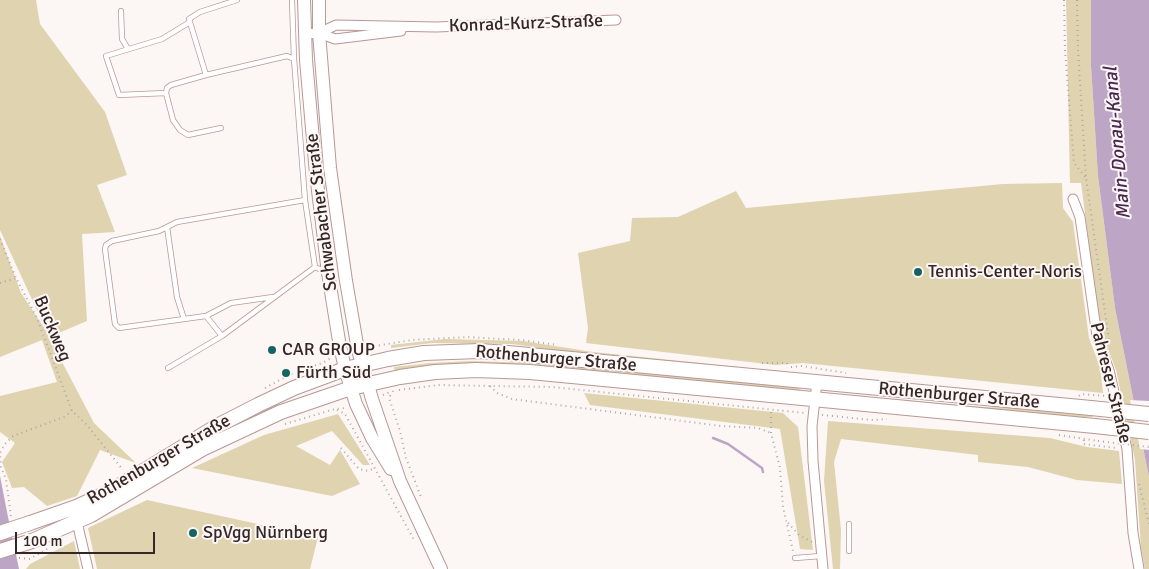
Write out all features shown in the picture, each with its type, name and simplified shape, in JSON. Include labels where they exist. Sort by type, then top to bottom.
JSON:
[{"type":"main road","name":"Schwabacher Straße","points":[[304,0],[312,140],[328,273],[345,370],[356,404],[381,466],[400,481]]},
{"type":"main road","name":"Schwabacher Straße","points":[[319,0],[319,34],[330,168],[346,281],[362,365],[400,481]]},
{"type":"main road","name":"Rothenburger Straße","points":[[0,533],[76,507],[104,495],[240,413],[299,386],[362,365],[424,353],[484,352],[1149,414]]},
{"type":"main road","name":"Rothenburger Straße","points":[[0,551],[32,541],[77,522],[108,506],[202,449],[288,410],[351,388],[400,377],[435,372],[494,370],[558,375],[1149,432]]},
{"type":"main road","points":[[400,481],[441,569]]},
{"type":"street","name":"Konrad-Kurz-Straße","points":[[319,34],[336,25],[436,27],[616,20]]},
{"type":"street","points":[[305,34],[319,34]]},
{"type":"street","name":"Pahreser Straße","points":[[1073,199],[1080,217],[1097,336],[1110,370],[1127,449],[1133,533],[1139,569]]},
{"type":"street","points":[[817,382],[813,414],[813,461],[823,569]]},
{"type":"street","points":[[77,522],[88,569]]},
{"type":"lane","points":[[206,75],[189,19],[200,12],[237,0]]},
{"type":"lane","points":[[292,0],[294,58],[305,200],[314,267]]},
{"type":"lane","points":[[121,11],[122,39],[128,49]]},
{"type":"lane","points":[[166,93],[119,94],[106,56],[162,39],[190,22]]},
{"type":"lane","points":[[221,128],[188,135],[180,130],[172,120],[166,93],[167,88],[171,85],[206,75],[288,56],[294,58]]},
{"type":"lane","points":[[274,297],[231,303],[206,316],[120,328],[115,324],[105,249],[106,244],[112,241],[160,231],[177,222],[305,200]]},
{"type":"lane","points":[[167,227],[177,297],[184,319]]},
{"type":"lane","points":[[314,267],[328,273]]},
{"type":"lane","points":[[168,368],[222,336],[314,267]]},
{"type":"lane","points":[[206,316],[222,336]]},
{"type":"lane","points":[[849,524],[849,550]]},
{"type":"lane","points":[[795,558],[822,556]]},
{"type":"path","points":[[1064,0],[1074,163],[1086,178]]},
{"type":"path","points":[[1077,0],[1078,50],[1086,178],[1109,342]]},
{"type":"path","name":"Buckweg","points":[[0,239],[16,278],[37,318],[72,412],[86,424],[126,474]]},
{"type":"path","points":[[0,283],[16,278]]},
{"type":"path","points":[[386,344],[387,349]]},
{"type":"path","points":[[322,363],[334,356]]},
{"type":"path","points":[[762,363],[787,363],[788,368]]},
{"type":"path","points":[[489,385],[497,393],[512,399],[721,426],[758,428],[771,433]]},
{"type":"path","points":[[382,396],[394,390],[438,386],[552,387],[873,420],[894,418]]},
{"type":"path","points":[[394,390],[389,398],[400,431],[406,458]]},
{"type":"path","points":[[1076,398],[1081,394],[1116,396]]},
{"type":"path","points":[[335,408],[345,414],[381,466],[416,543]]},
{"type":"path","points":[[11,519],[6,479],[1,467],[0,453],[5,444],[13,436],[64,417],[72,412]]},
{"type":"path","points":[[771,412],[771,433],[780,468],[783,507],[795,558]]},
{"type":"path","points":[[1056,435],[1080,440],[1149,447]]},
{"type":"path","points":[[1084,440],[1083,444],[1127,449]]},
{"type":"path","points":[[341,448],[360,469],[368,471],[381,466]]},
{"type":"path","points":[[1140,484],[1149,524]]},
{"type":"path","points":[[787,522],[799,535],[820,546]]},
{"type":"path","points":[[19,558],[30,559],[62,541]]},
{"type":"shaded area","points":[[0,0],[36,0],[40,24],[105,112],[127,175],[97,185],[115,232],[82,234],[87,321],[49,337],[94,423],[136,463],[100,450],[77,496],[47,506],[24,487],[12,488],[2,462],[15,443],[0,432],[0,396],[57,382],[42,340],[0,357],[0,236],[21,293],[47,332],[0,230]]},
{"type":"shaded area","points":[[1066,0],[1091,0],[1091,66],[1098,176],[1115,308],[1149,477],[1149,569],[1145,569],[1141,548],[1135,460],[1116,370],[1100,328],[1081,183],[1070,183]]},
{"type":"shaded area","name":"Tennis-Center-Noris","points":[[1062,183],[1063,208],[1073,222],[1089,338],[1100,367],[1103,393],[803,363],[775,365],[586,343],[588,328],[578,253],[630,241],[632,218],[678,217],[736,191],[746,208],[1003,184]]},
{"type":"shaded area","points":[[445,339],[523,341],[593,352],[759,369],[759,371],[588,355],[512,344],[432,343],[391,348],[391,345]]},
{"type":"shaded area","points":[[471,361],[570,364],[794,386],[803,392],[560,370],[395,372],[394,367]]},
{"type":"shaded area","points":[[584,393],[783,413],[798,427],[813,550],[800,549],[780,429],[590,405]]},
{"type":"shaded area","points":[[833,394],[982,407],[1028,408],[1092,414],[1093,417],[1056,417]]},
{"type":"shaded area","points":[[338,414],[370,465],[363,465],[332,431],[296,446],[330,465],[340,450],[360,484],[332,496],[192,468],[264,435]]},
{"type":"shaded area","points":[[828,421],[1050,438],[1087,447],[1119,451],[1122,484],[1077,480],[1028,467],[978,462],[978,455],[841,439],[834,462],[841,530],[840,569],[833,569],[824,481]]},
{"type":"shaded area","name":"SpVgg Nürnberg","points":[[147,500],[318,537],[310,569],[97,569],[88,528]]},
{"type":"shaded area","points":[[74,541],[80,569],[26,569],[30,564]]},
{"type":"water","name":"Main-Donau-Kanal","points":[[1091,0],[1149,0],[1149,477],[1115,308],[1098,176],[1091,66]]},
{"type":"water","points":[[0,476],[8,517],[19,569],[0,569]]},
{"type":"pier","points":[[1130,400],[1149,401],[1149,450],[1140,449]]},
{"type":"waterway","points":[[713,438],[728,444],[762,468],[763,472]]},
{"type":"place","name":"Tennis-Center-Noris","points":[[918,272]]},
{"type":"place","name":"CAR GROUP","points":[[272,350]]},
{"type":"place","name":"Fürth Süd","points":[[286,373]]},
{"type":"place","name":"SpVgg Nürnberg","points":[[193,533]]}]
